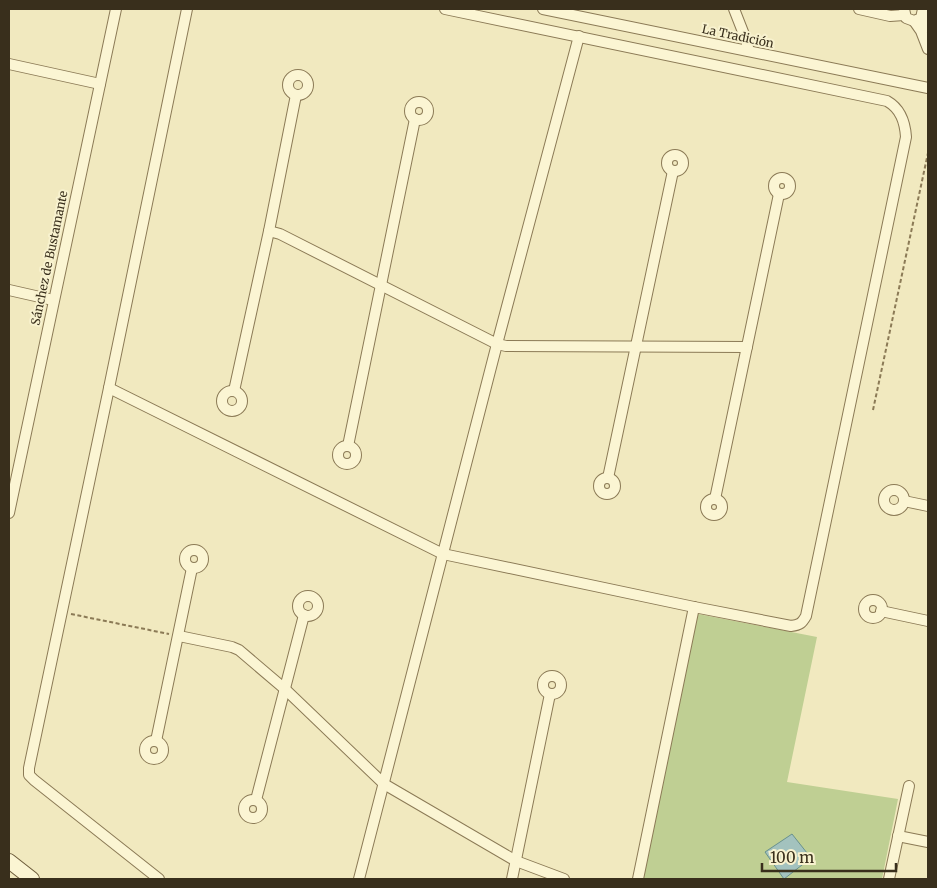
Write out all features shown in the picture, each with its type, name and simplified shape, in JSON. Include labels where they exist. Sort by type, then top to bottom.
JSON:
[{"type":"street","name":"Sánchez de Bustamante","points":[[9,513],[116,9]]},
{"type":"street","points":[[159,879],[29,775],[29,768],[187,9]]},
{"type":"street","points":[[109,388],[443,554],[694,607],[792,626],[799,625],[806,616],[906,137],[906,126],[896,108],[887,101],[446,9]]},
{"type":"street","name":"La Tradición","points":[[543,9],[587,13],[749,51],[928,88]]},
{"type":"street","points":[[734,9],[749,51]]},
{"type":"street","points":[[859,9],[890,16],[904,12],[908,20],[920,15]]},
{"type":"street","points":[[920,15],[928,28]]},
{"type":"street","points":[[920,15],[921,31],[928,49]]},
{"type":"street","points":[[359,879],[497,344],[579,36]]},
{"type":"street","points":[[9,64],[100,84]]},
{"type":"street","points":[[234,391],[296,95]]},
{"type":"street","points":[[348,446],[415,119]]},
{"type":"street","points":[[608,478],[673,171]]},
{"type":"street","points":[[715,499],[779,194]]},
{"type":"street","points":[[269,230],[497,344],[506,346],[747,346]]},
{"type":"street","points":[[9,290],[53,300]]},
{"type":"street","points":[[904,501],[928,506]]},
{"type":"street","points":[[156,741],[192,568]]},
{"type":"street","points":[[638,879],[694,607]]},
{"type":"street","points":[[882,610],[928,620]]},
{"type":"street","points":[[256,800],[304,615]]},
{"type":"street","points":[[179,636],[239,650],[286,690],[384,784],[516,861],[564,879]]},
{"type":"street","points":[[512,879],[550,694]]},
{"type":"street","points":[[889,879],[909,786]]},
{"type":"street","points":[[898,836],[928,842]]},
{"type":"street","points":[[9,861],[32,879]]},
{"type":"path","points":[[873,410],[928,153]]},
{"type":"path","points":[[62,613],[179,636]]},
{"type":"green space","points":[[698,614],[817,637],[787,782],[898,799],[882,879],[643,879]]},
{"type":"water","points":[[792,834],[811,858],[784,879],[765,852]]}]
